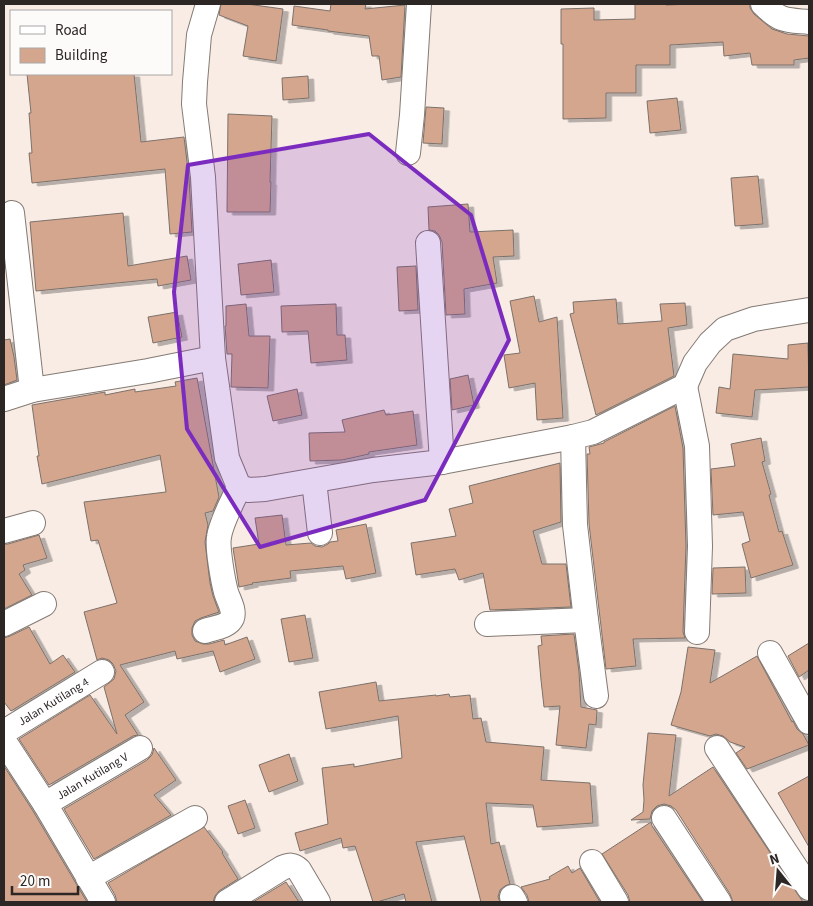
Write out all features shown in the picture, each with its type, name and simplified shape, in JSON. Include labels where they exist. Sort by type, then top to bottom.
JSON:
[{"type":"street","points":[[205,631],[227,624],[232,618],[233,611],[226,591],[219,538],[222,525],[239,487],[227,458],[213,358],[202,177],[194,104],[199,35],[208,4]]},
{"type":"street","points":[[408,153],[419,4]]},
{"type":"street","points":[[763,4],[777,17],[809,22]]},
{"type":"street","points":[[12,213],[32,390]]},
{"type":"street","points":[[428,243],[442,462]]},
{"type":"street","points":[[697,632],[700,546],[697,446],[685,386],[695,363],[710,343],[725,329],[754,318],[809,310]]},
{"type":"street","points":[[4,399],[32,390],[148,372],[213,358]]},
{"type":"street","points":[[239,487],[249,490],[373,470],[442,462],[573,437],[593,432],[685,386]]},
{"type":"street","points":[[573,437],[575,525],[596,696]]},
{"type":"street","points":[[314,481],[320,533]]},
{"type":"street","points":[[4,531],[33,523]]},
{"type":"street","points":[[4,624],[44,604]]},
{"type":"street","points":[[488,624],[586,620]]},
{"type":"street","points":[[770,654],[809,722]]},
{"type":"street","name":"Jalan Kutilang 4","points":[[4,732],[102,672]]},
{"type":"street","points":[[4,740],[45,804],[103,902]]},
{"type":"street","name":"Jalan Kutilang V","points":[[45,804],[140,748]]},
{"type":"street","points":[[717,748],[807,878]]},
{"type":"street","points":[[88,878],[195,818]]},
{"type":"street","points":[[664,818],[719,902]]},
{"type":"street","points":[[592,862],[616,902]]},
{"type":"street","points":[[227,902],[282,868],[291,865],[299,870],[318,902]]},
{"type":"highlighted area","points":[[369,134],[471,215],[509,340],[425,500],[260,547],[187,429],[174,292],[188,165]]},
{"type":"building","points":[[221,4],[247,4],[283,9],[276,61],[243,56],[248,26],[219,15]]},
{"type":"building","points":[[331,4],[366,4],[365,9],[405,5],[401,77],[382,80],[379,56],[372,56],[369,36],[292,25],[294,6],[330,11]]},
{"type":"building","points":[[635,4],[750,4],[754,14],[772,29],[787,34],[809,36],[809,58],[794,60],[794,65],[752,65],[750,53],[724,56],[723,42],[670,45],[670,65],[636,65],[636,93],[606,93],[606,118],[563,119],[561,9],[594,8],[594,20],[635,19]]},
{"type":"building","points":[[27,75],[134,75],[141,142],[184,137],[189,178],[192,232],[170,234],[165,169],[32,183],[29,153],[32,153],[29,113],[31,113]]},
{"type":"building","points":[[308,76],[309,98],[283,100],[282,78]]},
{"type":"building","points":[[677,98],[681,130],[650,133],[647,101]]},
{"type":"building","points":[[426,107],[444,108],[442,144],[423,143]]},
{"type":"building","points":[[228,114],[272,116],[270,212],[227,212]]},
{"type":"building","points":[[758,176],[763,224],[735,226],[731,178]]},
{"type":"building","points":[[468,204],[470,232],[513,230],[514,256],[493,257],[497,283],[464,289],[465,314],[446,315],[442,242],[435,231],[429,230],[428,207]]},
{"type":"building","points":[[123,213],[128,266],[187,256],[191,280],[158,286],[157,279],[36,291],[30,222]]},
{"type":"building","points":[[271,260],[274,292],[241,295],[238,264]]},
{"type":"building","points":[[416,266],[418,310],[399,311],[397,267]]},
{"type":"building","points":[[534,296],[539,322],[557,317],[563,418],[537,420],[535,383],[509,388],[504,355],[520,353],[510,301]]},
{"type":"building","points":[[616,299],[618,324],[662,321],[660,304],[685,303],[687,325],[668,328],[674,376],[596,415],[570,314],[574,313],[573,302]]},
{"type":"building","points":[[246,304],[249,336],[270,336],[268,388],[231,387],[232,354],[227,354],[226,306]]},
{"type":"building","points":[[336,304],[337,335],[345,335],[347,360],[311,363],[308,331],[282,332],[281,306]]},
{"type":"building","points":[[177,312],[182,337],[153,343],[148,317]]},
{"type":"building","points":[[10,339],[17,380],[4,385],[4,340]]},
{"type":"building","points":[[808,343],[809,387],[755,390],[752,417],[716,413],[719,387],[730,389],[733,354],[788,359],[788,345]]},
{"type":"building","points":[[468,375],[474,405],[452,410],[450,379]]},
{"type":"building","points":[[197,378],[219,497],[213,511],[205,513],[208,525],[205,542],[210,583],[219,612],[195,621],[192,635],[195,641],[203,644],[224,640],[225,645],[247,637],[255,659],[220,672],[213,651],[177,659],[175,651],[120,665],[144,702],[125,715],[138,735],[133,736],[49,785],[19,739],[90,695],[117,734],[104,687],[114,679],[116,671],[109,660],[102,658],[97,660],[84,612],[117,603],[98,540],[91,541],[84,502],[166,492],[160,455],[42,484],[32,405],[105,392],[105,395],[135,389],[135,392],[176,386],[175,382]]},
{"type":"building","points":[[297,389],[302,415],[273,421],[267,396]]},
{"type":"building","points":[[675,406],[683,448],[686,546],[683,632],[685,638],[633,639],[636,666],[606,669],[589,524],[587,454],[590,454],[589,447],[604,443]]},
{"type":"building","points":[[384,410],[386,415],[413,411],[417,445],[369,452],[369,454],[342,460],[310,461],[309,433],[345,432],[342,420]]},
{"type":"building","points":[[761,438],[765,461],[762,462],[771,494],[769,495],[779,532],[782,531],[793,565],[751,578],[742,544],[750,541],[743,512],[713,515],[711,469],[735,466],[731,444]]},
{"type":"building","points":[[560,463],[561,522],[533,531],[542,564],[566,564],[571,607],[490,610],[483,573],[459,580],[455,569],[416,575],[411,543],[456,536],[449,509],[473,503],[469,486]]},
{"type":"building","points":[[282,515],[286,545],[311,543],[322,547],[330,542],[338,541],[336,530],[366,524],[376,573],[346,579],[343,566],[290,571],[291,578],[252,583],[239,587],[233,548],[259,544],[255,518]]},
{"type":"building","points":[[39,535],[47,558],[23,565],[25,570],[19,574],[32,595],[4,609],[4,544]]},
{"type":"building","points":[[745,567],[746,593],[712,594],[713,568]]},
{"type":"building","points":[[305,615],[313,658],[289,662],[281,619]]},
{"type":"building","points":[[29,627],[50,664],[63,655],[75,672],[11,711],[4,702],[4,638]]},
{"type":"building","points":[[574,634],[581,707],[597,710],[596,725],[589,724],[586,748],[556,745],[560,706],[544,707],[541,680],[538,646],[542,645],[541,636]]},
{"type":"building","points":[[809,643],[809,670],[799,677],[788,656]]},
{"type":"building","points":[[688,647],[715,650],[710,683],[757,656],[792,722],[803,734],[809,745],[747,769],[736,753],[745,747],[730,742],[723,736],[716,734],[710,736],[671,725],[681,692]]},
{"type":"building","points":[[376,682],[379,701],[449,694],[450,697],[470,695],[473,719],[481,718],[486,742],[544,747],[541,780],[590,783],[593,823],[537,827],[533,805],[486,803],[491,844],[499,842],[510,884],[500,890],[498,897],[500,902],[481,902],[464,836],[416,842],[432,902],[406,902],[404,894],[373,902],[355,846],[343,848],[341,838],[300,851],[295,833],[328,824],[322,768],[354,764],[354,767],[402,758],[398,716],[326,729],[319,692]]},
{"type":"building","points":[[648,733],[676,735],[669,796],[713,767],[803,902],[733,902],[730,894],[676,810],[664,804],[657,806],[652,811],[650,819],[631,820],[643,812],[643,785]]},
{"type":"building","points":[[154,748],[176,780],[154,795],[171,815],[94,859],[64,809],[147,760],[152,755]]},
{"type":"building","points":[[289,754],[298,781],[269,792],[259,765]]},
{"type":"building","points":[[4,766],[33,811],[87,902],[4,902]]},
{"type":"building","points":[[809,776],[809,847],[778,793]]},
{"type":"building","points":[[245,800],[255,828],[238,834],[228,806]]},
{"type":"building","points":[[651,822],[703,902],[630,902],[628,895],[602,854]]},
{"type":"building","points":[[204,827],[223,852],[238,879],[219,891],[213,902],[117,902],[108,883]]},
{"type":"building","points":[[568,866],[572,873],[580,868],[600,902],[529,902],[527,895],[521,887],[550,879],[549,877]]},
{"type":"building","points":[[286,882],[299,902],[253,902]]}]
